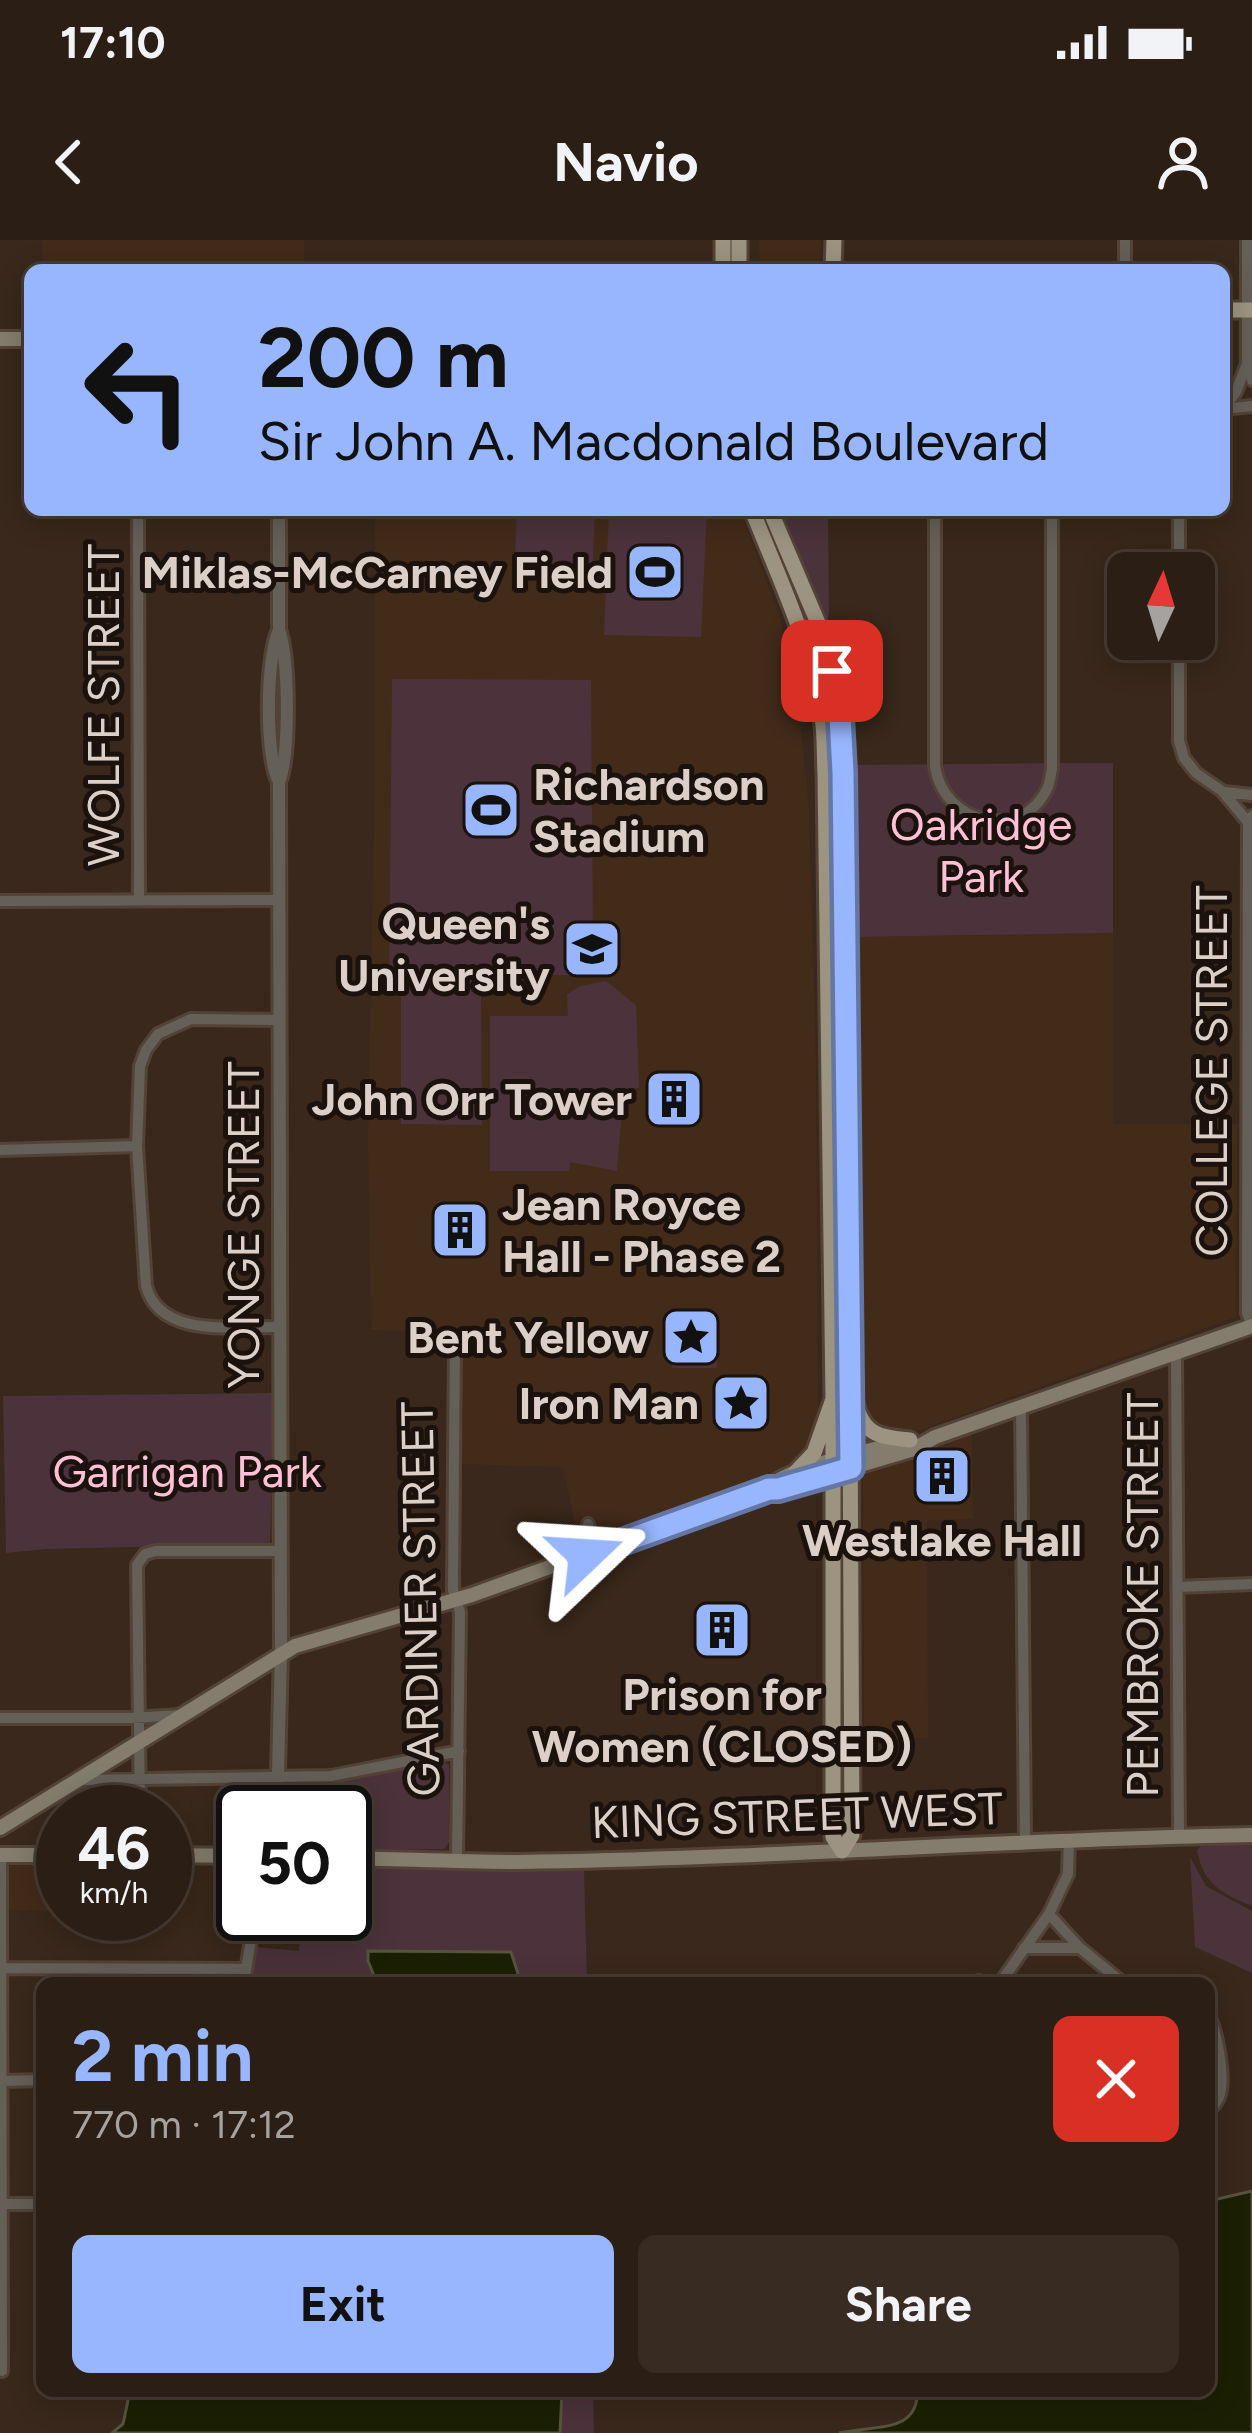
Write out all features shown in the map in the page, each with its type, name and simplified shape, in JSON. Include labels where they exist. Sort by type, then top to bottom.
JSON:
[{"type":"main road","points":[[754,516],[802,634],[822,720],[826,774],[833,1837],[842,1852],[852,1834],[843,772],[840,717],[821,630],[773,516]]},
{"type":"main road","points":[[0,1826],[281,1653],[310,1640],[457,1600],[833,1467],[914,1449],[935,1437],[1252,1326]]},
{"type":"main road","points":[[850,1390],[860,1419],[879,1437],[935,1437]]},
{"type":"main road","points":[[795,1473],[815,1452],[833,1399]]},
{"type":"main road","points":[[851,1462],[910,1440]]},
{"type":"main road","points":[[769,1489],[774,1481],[795,1473],[833,1467]]},
{"type":"main road","points":[[25,1813],[7,1833],[0,1855],[36,1855]]},
{"type":"main road","name":"KING STREET WEST","points":[[372,1859],[604,1860],[1252,1835]]},
{"type":"street","points":[[1230,401],[1247,363],[1246,240]]},
{"type":"street","points":[[1247,363],[1252,380]]},
{"type":"street","name":"WOLFE STREET","points":[[138,516],[139,900]]},
{"type":"street","name":"YONGE STREET","points":[[278,1785],[278,900],[286,672],[279,630],[279,516]]},
{"type":"street","points":[[935,516],[937,782],[966,814],[994,820],[1022,815],[1033,806],[1047,788],[1052,768],[1052,516]]},
{"type":"street","points":[[1179,516],[1179,552]]},
{"type":"street","points":[[1179,660],[1179,741],[1184,758],[1250,819]]},
{"type":"street","points":[[1222,791],[1250,795]]},
{"type":"street","name":"COLLEGE STREET","points":[[1250,819],[1247,1312],[1252,1326]]},
{"type":"street","points":[[0,901],[278,900]]},
{"type":"street","points":[[278,1020],[191,1019],[158,1034],[140,1066],[137,1146],[146,1286],[158,1310],[182,1323],[279,1327]]},
{"type":"street","points":[[0,1150],[137,1146]]},
{"type":"street","name":"GARDINER STREET","points":[[455,1337],[453,1590],[460,1612],[457,1861]]},
{"type":"street","name":"PEMBROKE STREET","points":[[1176,1353],[1179,1837]]},
{"type":"street","points":[[1021,1407],[1024,1841]]},
{"type":"street","points":[[588,1524],[594,1551]]},
{"type":"street","points":[[140,1785],[137,1565],[156,1551],[280,1551]]},
{"type":"street","points":[[1178,1587],[1252,1584]]},
{"type":"street","points":[[0,1718],[181,1714]]},
{"type":"street","points":[[79,1780],[331,1776],[459,1751]]},
{"type":"street","points":[[1004,1977],[1066,1884],[1069,1840]]},
{"type":"street","points":[[0,1855],[2,2371]]},
{"type":"street","points":[[1049,1914],[1116,1977]]},
{"type":"street","points":[[245,1977],[251,1941]]},
{"type":"street","points":[[1024,1948],[1080,1948]]},
{"type":"street","points":[[1,1968],[246,1969]]},
{"type":"street","points":[[1215,2029],[1221,2083],[1215,2101]]},
{"type":"street","points":[[2,2080],[36,2080]]},
{"type":"street","points":[[3,2204],[36,2204]]},
{"type":"shaded area","points":[[42,240],[304,240],[304,264],[43,264]]},
{"type":"shaded area","points":[[759,240],[820,240],[820,264],[760,264]]},
{"type":"shaded area","name":"Queen's University","points":[[375,516],[742,516],[781,621],[809,809],[818,1416],[814,1443],[805,1460],[770,1480],[570,1550],[577,1535],[563,1467],[459,1464],[463,1333],[371,1330],[368,1138]]},
{"type":"shaded area","points":[[1113,933],[1113,1124],[1237,1124],[1236,1317],[903,1436],[869,1425],[859,1397],[852,937]]},
{"type":"shaded area","points":[[972,1434],[973,1519],[927,1520],[928,1738],[864,1738],[863,1472]]},
{"type":"shaded area","points":[[7,1865],[36,1865],[36,1911],[7,1910]]},
{"type":"shaded area","points":[[368,1951],[511,1952],[519,1977],[375,1977]]},
{"type":"shaded area","points":[[1252,2191],[1252,2433],[839,2433],[903,2421],[917,2397],[1215,2397],[1215,2200]]},
{"type":"shaded area","points":[[129,2397],[562,2397],[560,2433],[112,2433],[123,2424]]},
{"type":"green space","points":[[517,516],[595,516],[592,581],[514,576]]},
{"type":"green space","name":"Miklas-McCarney Field","points":[[609,516],[707,516],[701,637],[604,635]]},
{"type":"green space","points":[[780,516],[828,516],[826,627]]},
{"type":"green space","name":"Richardson Stadium","points":[[392,679],[591,680],[593,940],[569,975],[426,977],[424,984],[389,983]]},
{"type":"green space","name":"Oakridge Park","points":[[1113,763],[1113,933],[852,937],[849,765]]},
{"type":"green space","points":[[606,981],[636,1005],[639,1088],[632,1088],[622,1109],[617,1171],[570,1162],[569,1171],[490,1171],[490,1016],[568,1016],[567,994]]},
{"type":"green space","points":[[401,990],[481,990],[482,1125],[401,1124]]},
{"type":"green space","points":[[672,1316],[717,1316],[717,1368],[672,1368]]},
{"type":"green space","name":"Garrigan Park","points":[[274,1393],[270,1544],[6,1553],[3,1396]]},
{"type":"green space","points":[[441,1760],[449,1765],[450,1841],[444,1849],[372,1850],[372,1785],[285,1785]]},
{"type":"green space","points":[[1202,1845],[1252,1845],[1252,1906],[1209,1879],[1197,1850]]},
{"type":"green space","points":[[1190,1857],[1206,1886],[1252,1911],[1252,1973],[1195,1947]]},
{"type":"green space","points":[[372,1865],[584,1870],[587,1977],[251,1977],[255,1947],[299,1951],[300,1941],[372,1941]]},
{"type":"green space","points":[[485,2397],[593,2397],[594,2433],[542,2433]]},
{"type":"place","name":"Miklas-McCarney Field","points":[[655,572]]},
{"type":"place","name":"Richardson Stadium","points":[[491,810]]},
{"type":"place","name":"Queen's University","points":[[592,949]]},
{"type":"place","name":"John Orr Tower","points":[[674,1099]]},
{"type":"place","name":"Jean Royce Hall - Phase 2","points":[[460,1230]]},
{"type":"place","name":"Bent Yellow","points":[[691,1337]]},
{"type":"place","name":"Iron Man","points":[[741,1403]]},
{"type":"place","name":"Westlake Hall","points":[[942,1476]]},
{"type":"place","name":"Prison for Women (CLOSED)","points":[[722,1630]]},
{"type":"route","points":[[586,1555],[769,1489],[851,1468],[843,772],[832,671]]}]
